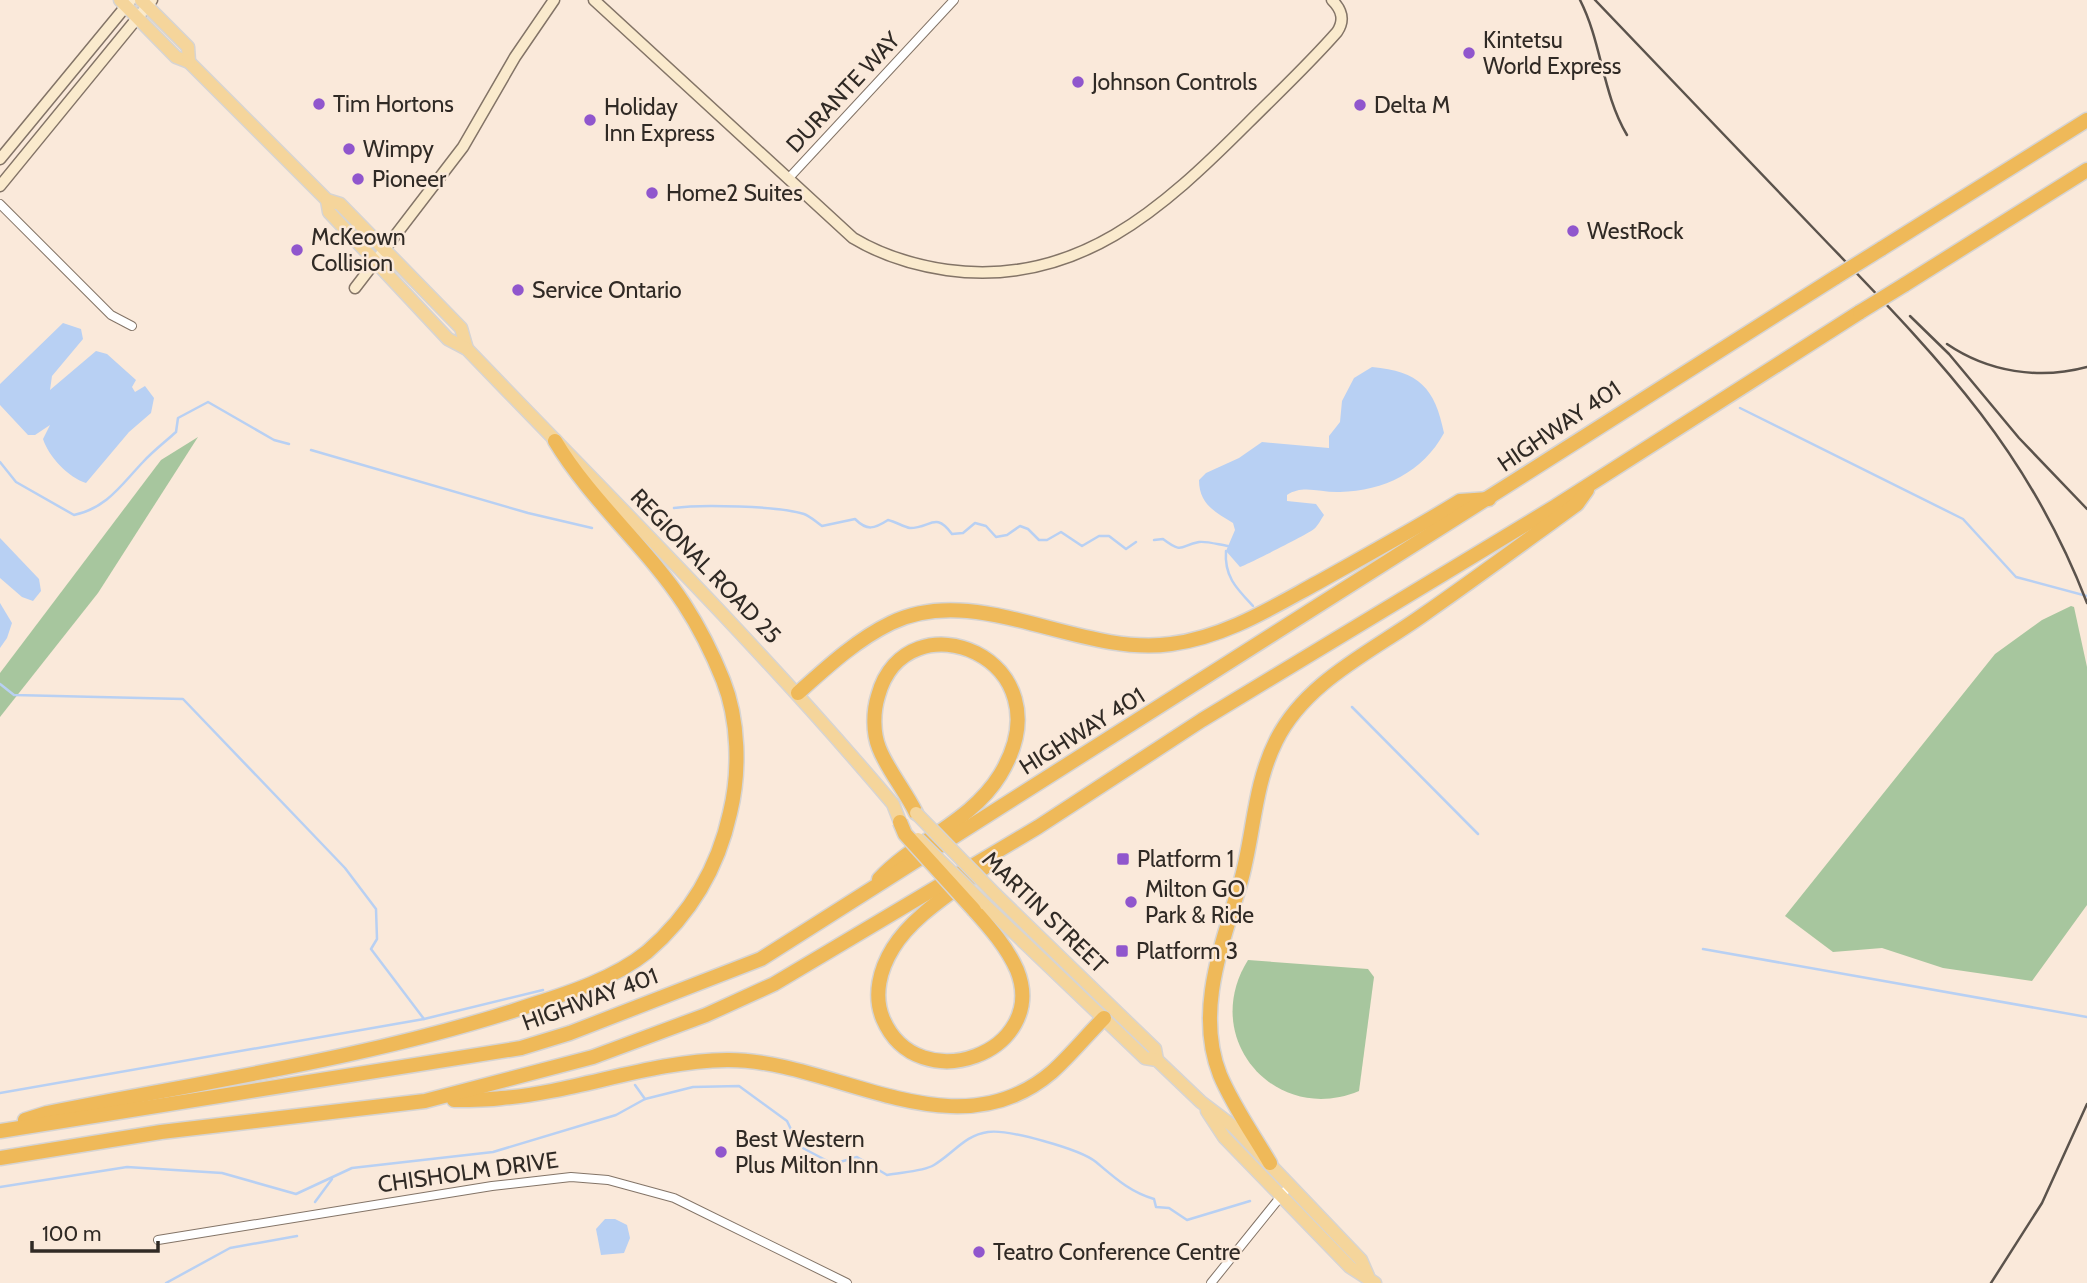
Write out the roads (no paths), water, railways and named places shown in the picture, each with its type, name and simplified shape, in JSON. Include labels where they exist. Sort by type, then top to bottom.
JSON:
[{"type":"highway","name":"HIGHWAY 401","points":[[0,1129],[521,1048],[570,1033],[761,959],[1490,499],[1655,389],[2087,120]]},
{"type":"highway","points":[[425,1101],[593,1057],[705,1015],[774,984],[819,959],[1038,827],[1202,720],[1591,483],[2087,170]]},
{"type":"highway","points":[[0,1129],[47,1112],[305,1061],[482,1021],[610,975],[645,953],[678,921],[705,884],[723,846],[735,792],[735,729],[724,682],[684,604],[573,472],[555,441]]},
{"type":"highway","points":[[1270,1163],[1219,1072],[1212,1043],[1210,1012],[1212,984],[1245,864],[1250,826],[1265,769],[1276,740],[1312,693],[1577,504],[1591,483]]},
{"type":"highway","points":[[798,693],[869,634],[893,621],[920,613],[968,611],[1113,645],[1173,644],[1209,636],[1249,620],[1460,501],[1490,499]]},
{"type":"highway","points":[[863,895],[895,861],[964,815],[984,796],[1012,750],[1019,725],[1017,702],[1007,680],[992,662],[976,652],[958,646],[919,648],[890,667],[881,683],[875,706],[879,749],[916,813]]},
{"type":"highway","points":[[900,821],[905,834],[978,906],[1018,972],[1021,1010],[1014,1027],[990,1049],[971,1057],[931,1060],[914,1056],[898,1044],[881,1013],[878,992],[888,957],[910,928],[1038,827]]},
{"type":"highway","points":[[0,1158],[162,1132],[425,1101],[504,1098],[675,1065],[725,1060],[783,1065],[910,1103],[941,1107],[982,1103],[1010,1096],[1050,1073],[1104,1018]]},
{"type":"main road","name":"REGIONAL ROAD 25","points":[[126,2],[176,57],[189,62],[327,200],[340,204],[386,250],[461,328],[467,349]]},
{"type":"main road","name":"REGIONAL ROAD 25","points":[[147,2],[188,47],[189,62]]},
{"type":"main road","name":"REGIONAL ROAD 25","points":[[327,200],[329,212],[449,339],[467,349],[705,593],[798,693],[893,804],[900,821]]},
{"type":"main road","name":"MARTIN STREET","points":[[893,804],[916,813],[996,895],[1155,1049],[1157,1060]]},
{"type":"main road","name":"MARTIN STREET","points":[[978,906],[1145,1058],[1157,1060],[1201,1102],[1234,1127],[1361,1260],[1372,1280]]},
{"type":"main road","name":"MARTIN STREET","points":[[1201,1102],[1224,1137],[1350,1268],[1372,1280]]},
{"type":"street","points":[[355,288],[463,147],[520,48],[554,0]]},
{"type":"street","points":[[594,0],[853,238],[896,259],[924,267],[988,273],[1054,265],[1092,248],[1193,178],[1337,32],[1342,19],[1341,12],[1332,0]]},
{"type":"street","name":"DURANTE WAY","points":[[789,179],[954,0]]},
{"type":"street","points":[[0,159],[126,2]]},
{"type":"street","points":[[0,186],[147,2]]},
{"type":"street","points":[[0,204],[111,315],[132,326]]},
{"type":"street","name":"CHISHOLM DRIVE","points":[[158,1240],[492,1186],[571,1177],[608,1180],[674,1198],[847,1283]]},
{"type":"street","points":[[1211,1283],[1290,1185]]},
{"type":"water","points":[[63,323],[81,329],[83,339],[52,376],[50,390],[96,351],[107,354],[136,380],[132,387],[135,392],[145,386],[154,398],[151,413],[129,432],[86,483],[60,466],[50,453],[43,439],[50,425],[35,435],[28,435],[0,405],[0,384]]},
{"type":"water","points":[[1372,367],[1402,373],[1413,378],[1430,393],[1444,433],[1435,447],[1425,459],[1401,477],[1372,488],[1333,492],[1306,489],[1287,495],[1287,501],[1316,504],[1324,515],[1314,529],[1240,567],[1226,551],[1235,530],[1233,523],[1214,511],[1205,501],[1199,480],[1206,473],[1239,458],[1262,442],[1329,448],[1329,436],[1340,422],[1342,401],[1354,378]]},
{"type":"water","points":[[0,538],[39,579],[41,591],[33,601],[22,597],[0,578]]},
{"type":"water","points":[[0,603],[12,623],[0,648]]},
{"type":"water","points":[[605,1219],[615,1219],[627,1225],[630,1238],[624,1253],[601,1255],[596,1229]]},
{"type":"waterway","points":[[0,462],[16,482],[74,515],[86,512],[105,501],[176,432],[178,418],[208,402],[274,440],[289,444]]},
{"type":"waterway","points":[[1740,408],[1963,519],[2016,577],[2087,596]]},
{"type":"waterway","points":[[311,450],[528,513],[592,528]]},
{"type":"waterway","points":[[674,508],[720,506],[777,509],[804,514],[822,526],[855,519],[871,527],[888,520],[910,528],[937,522],[952,534],[963,533],[975,523],[986,526],[996,537],[1007,535],[1020,526],[1028,529],[1039,540],[1047,540],[1061,532],[1082,546],[1099,536],[1109,536],[1126,549],[1136,542]]},
{"type":"waterway","points":[[1154,540],[1163,539],[1179,548],[1202,542],[1228,546]]},
{"type":"waterway","points":[[1226,551],[1229,575],[1253,606]]},
{"type":"waterway","points":[[0,684],[14,695],[183,699],[345,868],[376,909],[377,939],[371,949],[424,1019]]},
{"type":"waterway","points":[[1352,707],[1478,834]]},
{"type":"waterway","points":[[1703,949],[2087,1017]]},
{"type":"waterway","points":[[0,1093],[424,1019],[543,990]]},
{"type":"waterway","points":[[635,1085],[645,1099]]},
{"type":"waterway","points":[[0,1187],[127,1167],[222,1173],[296,1194],[352,1168],[493,1152],[616,1115],[645,1099],[693,1087],[739,1086],[787,1121],[799,1146],[833,1164],[857,1157],[887,1175],[918,1170],[934,1165],[973,1137],[998,1132],[1044,1141],[1088,1157],[1130,1188],[1154,1199],[1156,1207],[1169,1208],[1187,1220],[1250,1201]]},
{"type":"waterway","points":[[315,1202],[332,1179]]},
{"type":"waterway","points":[[166,1283],[230,1248],[297,1236]]},
{"type":"railway","points":[[1580,0],[1593,33],[1612,102],[1627,135]]},
{"type":"railway","points":[[1595,0],[1900,319],[1973,403],[2035,495],[2063,546],[2087,603]]},
{"type":"railway","points":[[1910,316],[1949,354],[2019,438],[2087,509]]},
{"type":"railway","points":[[1947,344],[1979,361],[2014,371],[2051,373],[2087,367]]},
{"type":"railway","points":[[1991,1283],[2042,1203],[2087,1104]]},
{"type":"place","name":"Kintetsu World Express","points":[[1469,53]]},
{"type":"place","name":"Johnson Controls","points":[[1078,82]]},
{"type":"place","name":"Tim Hortons","points":[[319,104]]},
{"type":"place","name":"Delta M","points":[[1360,105]]},
{"type":"place","name":"Holiday Inn Express","points":[[590,120]]},
{"type":"place","name":"Wimpy","points":[[349,149]]},
{"type":"place","name":"Pioneer","points":[[358,179]]},
{"type":"place","name":"Home2 Suites","points":[[652,193]]},
{"type":"place","name":"WestRock","points":[[1573,231]]},
{"type":"place","name":"McKeown Collision","points":[[297,250]]},
{"type":"place","name":"Service Ontario","points":[[518,290]]},
{"type":"place","name":"Platform 1","points":[[1123,859]]},
{"type":"place","name":"Milton GO Park & Ride","points":[[1131,902]]},
{"type":"place","name":"Platform 3","points":[[1122,951]]},
{"type":"place","name":"Best Western Plus Milton Inn","points":[[721,1152]]},
{"type":"place","name":"Teatro Conference Centre","points":[[979,1252]]}]
